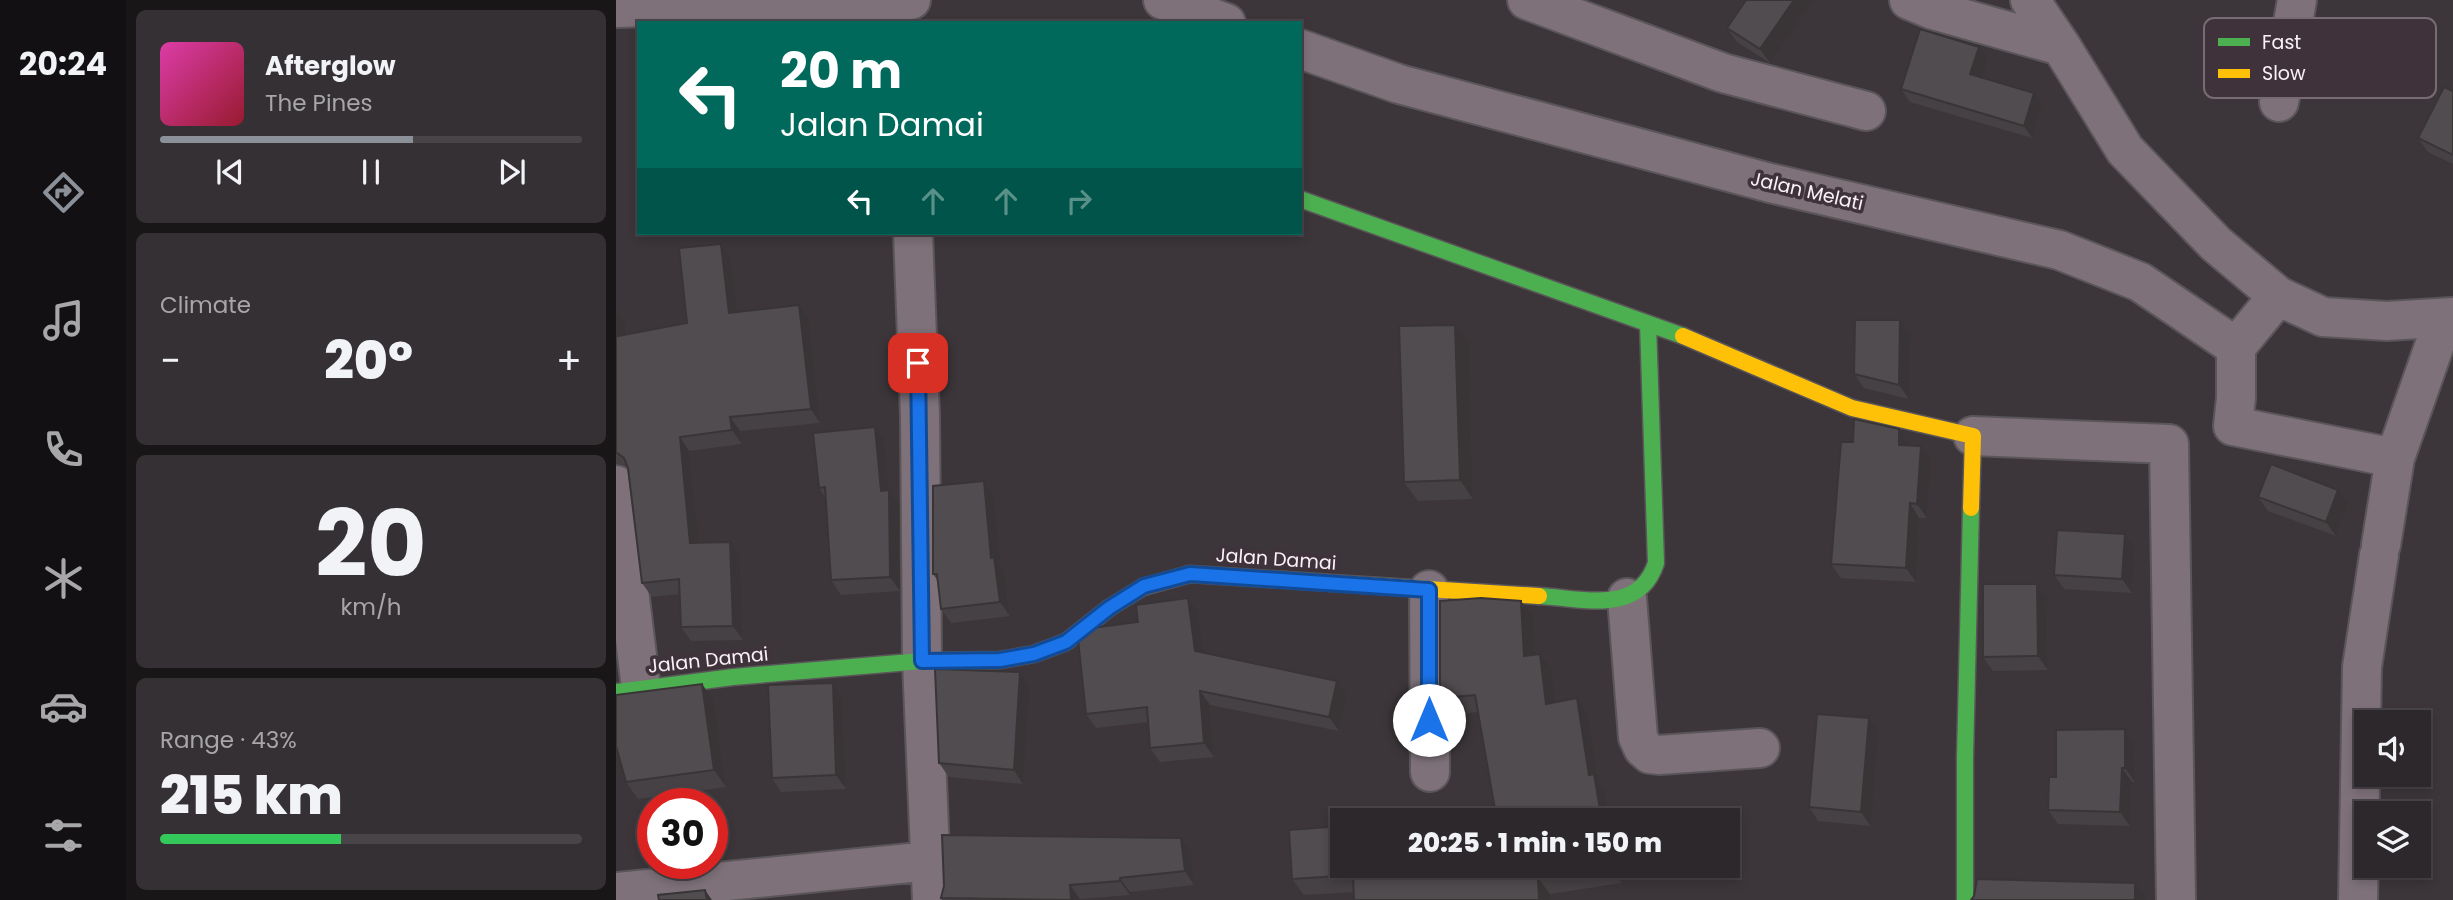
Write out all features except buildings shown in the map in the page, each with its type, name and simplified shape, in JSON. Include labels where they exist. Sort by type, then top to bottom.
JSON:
[{"type":"street","points":[[1150,0],[1156,21]]},
{"type":"street","points":[[1163,0],[1221,21]]},
{"type":"street","points":[[1527,0],[1723,73],[1866,111]]},
{"type":"street","points":[[1909,0],[1933,10],[2061,46]]},
{"type":"street","points":[[2030,0],[2125,150],[2216,244],[2278,296],[2323,317],[2387,321],[2448,317],[2395,458],[2380,550],[2362,667],[2358,900]]},
{"type":"street","points":[[2294,18],[2297,0]]},
{"type":"street","points":[[616,8],[726,14],[909,8]]},
{"type":"street","name":"Jalan Melati","points":[[1302,50],[1399,85],[1730,173],[2059,250],[2140,282],[2236,347]]},
{"type":"street","points":[[2279,102],[2280,98]]},
{"type":"street","points":[[1302,200],[1679,334],[1852,408],[1973,436],[2169,444],[2176,900]]},
{"type":"street","points":[[913,235],[920,415],[922,661],[932,900]]},
{"type":"street","points":[[2278,296],[2236,347],[2233,426],[2395,458]]},
{"type":"street","points":[[1648,324],[1656,563],[1653,578],[1642,590],[1627,598],[1638,737],[1643,748],[1650,754],[1659,755],[1760,748]]},
{"type":"street","points":[[1965,900],[1965,757],[1973,436]]},
{"type":"street","points":[[616,485],[628,690]]},
{"type":"street","name":"Jalan Damai","points":[[628,690],[733,677],[922,661],[1000,660],[1034,654],[1066,642],[1109,608],[1144,586],[1190,574],[1610,600],[1627,598]]},
{"type":"street","points":[[1429,590],[1430,772]]},
{"type":"street","points":[[616,892],[930,861]]},
{"type":"traffic: fast","points":[[1302,200],[1683,336]]},
{"type":"traffic: fast","points":[[1539,596],[1590,600],[1623,597],[1637,591],[1648,580],[1656,563],[1648,324]]},
{"type":"traffic: fast","points":[[1965,900],[1965,757],[1971,508]]},
{"type":"traffic: fast","points":[[616,692],[733,677],[922,661],[1000,660],[1034,654],[1066,642],[1109,608],[1143,587]]},
{"type":"traffic: slow","points":[[1683,336],[1852,408],[1973,436],[1971,508]]},
{"type":"traffic: slow","points":[[1143,587],[1190,574],[1539,596]]},
{"type":"route","points":[[918,363],[922,661],[1000,660],[1034,654],[1066,642],[1109,608],[1144,586],[1190,574],[1429,590],[1429,720]]}]
